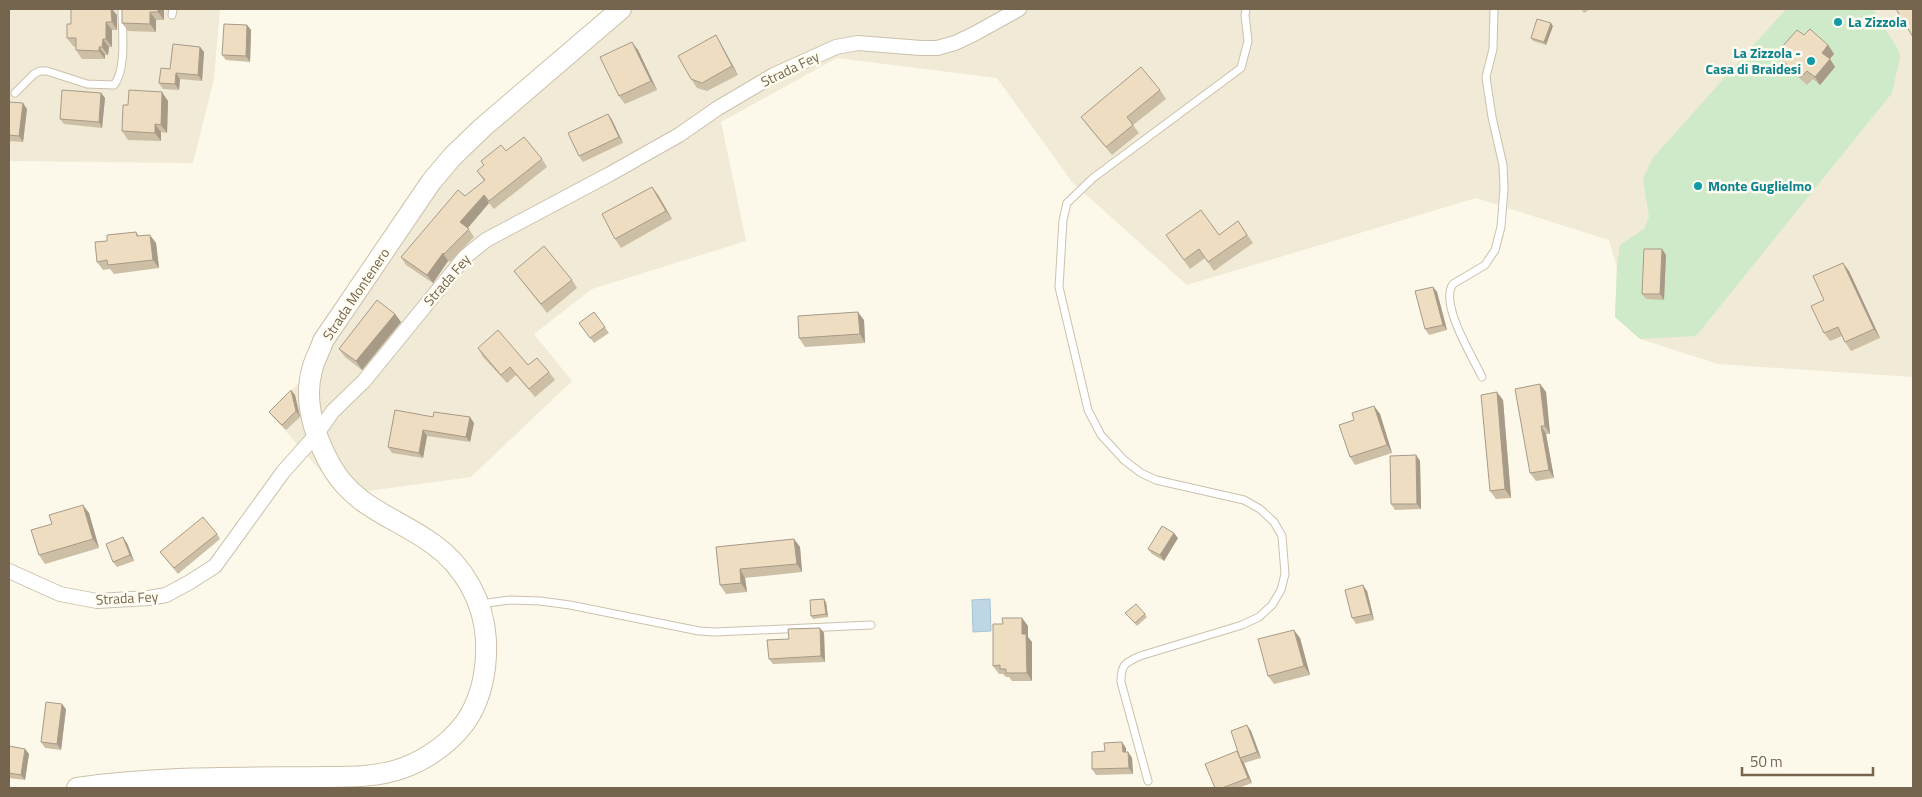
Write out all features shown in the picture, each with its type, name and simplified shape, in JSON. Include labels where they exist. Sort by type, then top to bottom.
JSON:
[{"type":"main road","name":"Strada Montenero","points":[[77,788],[143,781],[190,783],[380,774],[402,769],[424,758],[453,736],[467,720],[478,701],[487,658],[486,631],[480,604],[467,579],[454,563],[434,544],[381,514],[352,494],[332,467],[316,435],[311,414],[309,392],[312,370],[323,342],[431,182],[482,128],[621,9]]},
{"type":"street","name":"Strada Fey","points":[[9,571],[60,594],[77,599],[97,601],[150,598],[166,595],[190,582],[215,566],[283,472],[316,435],[333,411],[364,381],[465,257],[486,240],[644,154],[774,75],[836,47],[858,43],[904,48],[937,48],[955,43],[974,34],[1019,9]]},
{"type":"lane","points":[[15,93],[34,74],[40,71],[47,71],[87,84],[114,85],[119,79],[122,62],[122,9]]},
{"type":"lane","points":[[1148,781],[1121,682],[1121,670],[1126,662],[1140,656],[1242,625],[1260,617],[1272,605],[1281,590],[1285,574],[1282,536],[1274,522],[1260,509],[1244,500],[1156,480],[1124,460],[1101,435],[1088,410],[1059,287],[1062,220],[1067,203],[1093,178],[1241,68],[1248,41],[1246,9]]},
{"type":"lane","points":[[1482,377],[1455,322],[1449,298],[1450,289],[1453,284],[1485,265],[1495,250],[1500,227],[1504,188],[1503,165],[1492,116],[1486,77],[1493,49],[1494,9]]},
{"type":"lane","points":[[480,604],[510,600],[540,601],[707,631],[871,625]]},
{"type":"shaded area","points":[[9,9],[220,9],[214,79],[193,163],[9,161]]},
{"type":"shaded area","points":[[604,9],[1913,9],[1913,377],[1718,364],[1640,339],[1615,317],[1617,267],[1609,240],[1476,198],[1187,285],[1072,182],[997,78],[837,58],[721,122],[746,241],[592,289],[534,334],[572,381],[471,477],[342,496],[271,414],[304,377],[313,344],[439,157]]},
{"type":"green space","points":[[1786,9],[1873,9],[1899,51],[1900,57],[1892,93],[1696,336],[1640,339],[1615,317],[1620,245],[1644,229],[1649,217],[1643,179],[1652,159]]},
{"type":"water","points":[[990,599],[991,631],[973,632],[972,600]]},
{"type":"building","points":[[71,9],[111,9],[112,22],[106,22],[106,39],[103,39],[102,47],[99,47],[99,51],[76,50],[76,38],[67,38],[67,24],[71,24]]},
{"type":"building","points":[[122,9],[158,9],[158,12],[150,12],[150,24],[122,23]]},
{"type":"building","points":[[1896,9],[1913,9],[1913,37]]},
{"type":"building","points":[[1537,19],[1551,23],[1544,42],[1531,38]]},
{"type":"building","points":[[224,24],[247,25],[246,56],[222,55]]},
{"type":"building","name":"La Zizzola - Casa di Braidesi","points":[[1810,29],[1828,45],[1822,53],[1830,59],[1815,77],[1807,71],[1801,77],[1782,60],[1789,53],[1782,47],[1797,30],[1804,35]]},
{"type":"building","points":[[716,35],[732,66],[702,83],[691,79],[678,56]]},
{"type":"building","points":[[632,42],[651,81],[619,96],[600,57]]},
{"type":"building","points":[[173,44],[200,47],[198,75],[176,73],[175,84],[159,83],[161,68],[170,69]]},
{"type":"building","points":[[1141,67],[1160,90],[1127,117],[1133,125],[1106,147],[1081,117]]},
{"type":"building","points":[[62,90],[101,93],[99,122],[60,119]]},
{"type":"building","points":[[129,90],[162,92],[161,125],[155,124],[155,133],[122,131],[123,105],[128,105]]},
{"type":"building","points":[[9,102],[23,103],[19,136],[9,135]]},
{"type":"building","points":[[608,114],[619,137],[579,156],[568,133]]},
{"type":"building","points":[[524,137],[542,159],[489,201],[484,195],[460,222],[469,229],[443,253],[427,275],[401,257],[458,190],[465,196],[485,180],[477,171],[484,165],[481,161],[501,145],[506,151]]},
{"type":"building","points":[[652,187],[666,211],[615,239],[602,214]]},
{"type":"building","points":[[1201,210],[1219,235],[1238,221],[1247,235],[1208,262],[1199,249],[1184,260],[1166,235]]},
{"type":"building","points":[[136,232],[137,236],[150,235],[153,260],[108,265],[107,260],[97,262],[95,242],[107,241],[107,235]]},
{"type":"building","points":[[544,246],[572,280],[541,304],[514,271]]},
{"type":"building","points":[[1644,249],[1662,249],[1660,294],[1642,294]]},
{"type":"building","points":[[1843,263],[1874,329],[1845,342],[1838,327],[1824,333],[1811,306],[1824,300],[1813,276]]},
{"type":"building","points":[[1433,287],[1443,325],[1425,329],[1415,291]]},
{"type":"building","points":[[377,300],[395,314],[356,361],[339,349]]},
{"type":"building","points":[[594,312],[605,327],[590,338],[579,323]]},
{"type":"building","points":[[858,312],[860,334],[799,338],[798,316]]},
{"type":"building","points":[[498,330],[528,365],[537,358],[549,372],[529,389],[510,367],[501,375],[478,348]]},
{"type":"building","points":[[1540,384],[1545,426],[1541,426],[1549,470],[1530,473],[1515,389]]},
{"type":"building","points":[[291,390],[296,411],[282,425],[269,412]]},
{"type":"building","points":[[1497,392],[1505,489],[1490,491],[1481,395]]},
{"type":"building","points":[[1374,406],[1387,445],[1350,457],[1339,425],[1354,420],[1352,413]]},
{"type":"building","points":[[395,410],[433,417],[434,412],[470,417],[466,437],[423,430],[419,453],[388,447]]},
{"type":"building","points":[[1416,455],[1417,504],[1391,504],[1390,456]]},
{"type":"building","points":[[83,505],[93,539],[39,555],[31,530],[52,524],[49,515]]},
{"type":"building","points":[[203,517],[217,534],[174,568],[160,552]]},
{"type":"building","points":[[1162,526],[1174,533],[1160,555],[1148,549]]},
{"type":"building","points":[[123,537],[130,555],[113,562],[106,544]]},
{"type":"building","points":[[794,539],[797,564],[740,569],[741,583],[720,585],[716,547]]},
{"type":"building","points":[[1363,585],[1371,614],[1352,618],[1345,590]]},
{"type":"building","points":[[824,599],[826,614],[811,616],[810,600]]},
{"type":"building","points":[[1136,604],[1145,614],[1135,623],[1125,613]]},
{"type":"building","points":[[1002,618],[1022,618],[1022,634],[1026,634],[1027,673],[1006,673],[1006,669],[1000,669],[1000,665],[993,666],[993,624],[1003,624]]},
{"type":"building","points":[[820,628],[821,656],[769,659],[767,640],[789,639],[788,629]]},
{"type":"building","points":[[1294,630],[1304,666],[1268,676],[1258,639]]},
{"type":"building","points":[[46,702],[62,704],[57,744],[41,742]]},
{"type":"building","points":[[1247,725],[1257,752],[1240,758],[1231,731]]},
{"type":"building","points":[[1122,742],[1123,752],[1128,752],[1129,768],[1092,769],[1092,752],[1105,751],[1104,743]]},
{"type":"building","points":[[9,746],[25,749],[21,775],[9,773]]},
{"type":"building","points":[[1237,751],[1248,778],[1222,788],[1215,788],[1205,764]]},
{"type":"place","name":"La Zizzola","points":[[1838,22]]},
{"type":"place","name":"La Zizzola - Casa di Braidesi","points":[[1811,61]]},
{"type":"place","name":"Monte Guglielmo","points":[[1698,186]]}]
